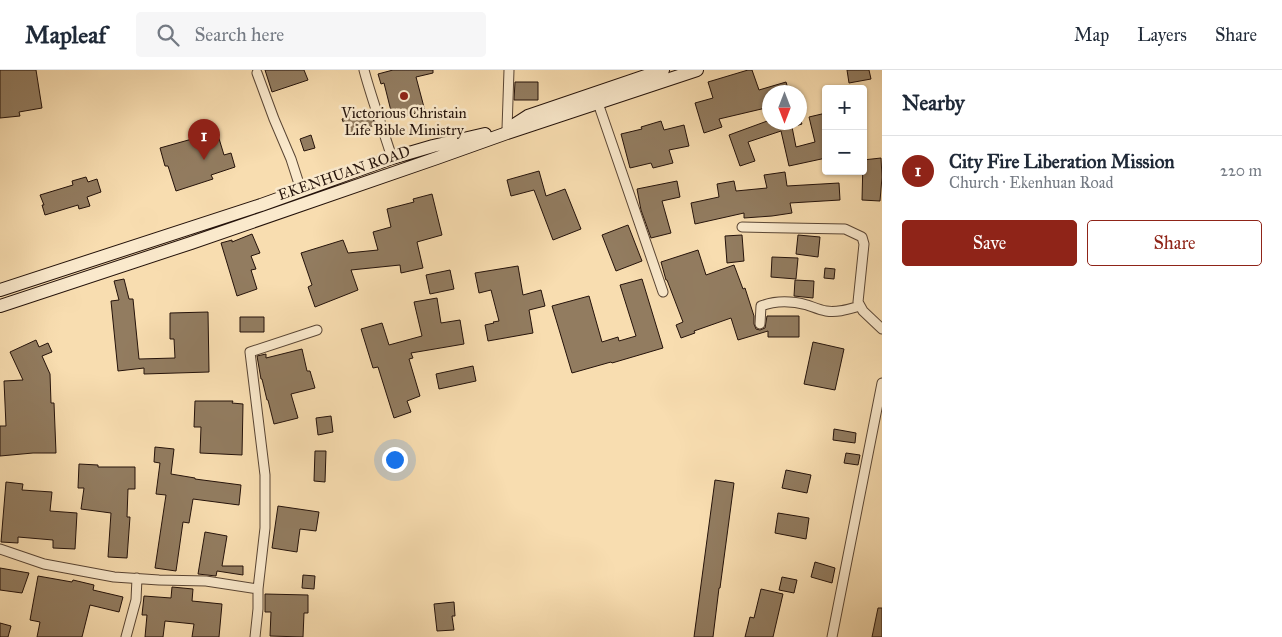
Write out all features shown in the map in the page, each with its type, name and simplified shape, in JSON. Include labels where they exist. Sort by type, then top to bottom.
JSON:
[{"type":"main road","name":"EKENHUAN ROAD","points":[[0,290],[252,208],[392,158],[433,146],[507,129],[528,116],[662,70]]},
{"type":"main road","name":"EKENHUAN ROAD","points":[[0,306],[200,240],[507,133],[697,70]]},
{"type":"street","points":[[364,70],[392,158]]},
{"type":"street","points":[[507,129],[509,70]]},
{"type":"street","points":[[257,73],[274,119],[292,158],[301,190]]},
{"type":"street","points":[[598,103],[663,292]]},
{"type":"street","points":[[742,228],[844,229],[862,237],[864,244],[858,302],[863,311],[882,329]]},
{"type":"street","points":[[760,324],[761,306],[768,304],[788,301],[825,311],[848,310],[860,306]]},
{"type":"street","points":[[255,637],[265,528],[265,475],[250,352],[317,330]]},
{"type":"street","points":[[832,637],[881,397],[882,383]]},
{"type":"street","points":[[0,549],[44,564],[114,577],[206,581],[258,588]]},
{"type":"street","points":[[126,637],[136,600],[137,578]]},
{"type":"building","points":[[0,70],[36,70],[42,108],[19,112],[20,116],[0,118]]},
{"type":"building","points":[[265,70],[304,70],[308,80],[272,92]]},
{"type":"building","points":[[393,70],[433,70],[433,73],[416,77],[425,111],[393,119],[384,83],[381,84],[378,74]]},
{"type":"building","points":[[752,70],[759,90],[762,89],[762,109],[719,119],[722,127],[704,133],[695,103],[713,98],[708,82]]},
{"type":"building","points":[[847,70],[869,70],[871,79],[849,83]]},
{"type":"building","points":[[515,82],[538,82],[538,100],[514,100]]},
{"type":"building","points":[[786,82],[787,85],[776,85]]},
{"type":"building","points":[[370,110],[375,125],[348,134],[342,119]]},
{"type":"building","points":[[822,114],[822,159],[789,166],[781,131],[748,142],[755,161],[740,166],[729,135],[762,123],[762,130],[793,130],[796,147],[815,142],[809,117]]},
{"type":"building","points":[[661,121],[664,130],[684,125],[689,146],[669,150],[673,163],[653,168],[651,163],[630,168],[621,134],[642,129],[641,127]]},
{"type":"building","points":[[217,132],[224,155],[231,153],[235,167],[211,175],[213,179],[176,191],[168,166],[165,166],[160,148]]},
{"type":"building","points":[[311,135],[315,148],[304,151],[300,139]]},
{"type":"building","points":[[881,158],[880,201],[862,200],[863,175],[867,175],[867,160]]},
{"type":"building","points":[[539,171],[546,196],[565,189],[581,229],[553,240],[534,190],[511,196],[507,180]]},
{"type":"building","points":[[785,172],[787,186],[839,183],[840,200],[790,203],[792,213],[744,218],[744,213],[695,224],[691,203],[719,197],[717,184],[734,181],[736,191],[767,188],[764,175]]},
{"type":"building","points":[[86,177],[88,182],[97,179],[101,192],[87,197],[90,206],[79,209],[78,205],[45,215],[40,195],[73,185],[72,181]]},
{"type":"building","points":[[677,181],[680,197],[662,201],[671,233],[651,238],[641,210],[637,189]]},
{"type":"building","points":[[432,194],[442,235],[417,242],[423,268],[401,273],[400,265],[351,270],[358,290],[315,307],[308,287],[312,285],[301,253],[343,240],[348,253],[378,250],[373,232],[391,227],[387,209],[414,202],[413,199]]},
{"type":"building","points":[[628,225],[642,261],[616,271],[602,235]]},
{"type":"building","points":[[252,234],[260,253],[251,256],[256,269],[251,270],[257,289],[237,296],[221,243],[232,240],[232,242]]},
{"type":"building","points":[[742,235],[744,261],[727,263],[725,236]]},
{"type":"building","points":[[798,235],[820,237],[818,257],[796,254]]},
{"type":"building","points":[[698,250],[706,275],[734,265],[743,289],[745,288],[756,329],[765,328],[767,316],[799,316],[799,337],[768,337],[768,331],[738,340],[731,318],[694,331],[695,333],[681,338],[676,325],[683,322],[666,280],[661,262]]},
{"type":"building","points":[[772,257],[798,258],[796,279],[771,277]]},
{"type":"building","points":[[518,266],[523,295],[541,290],[545,306],[529,310],[533,333],[488,341],[485,325],[499,321],[491,290],[479,293],[475,273]]},
{"type":"building","points":[[825,268],[835,269],[834,279],[824,278]]},
{"type":"building","points":[[450,270],[454,289],[430,294],[426,275]]},
{"type":"building","points":[[124,279],[129,299],[133,299],[139,359],[175,358],[174,339],[170,339],[170,313],[208,312],[209,372],[144,374],[144,368],[118,371],[111,301],[119,300],[114,281]]},
{"type":"building","points":[[642,279],[663,348],[572,373],[552,306],[589,296],[602,342],[618,337],[619,341],[636,336],[620,285]]},
{"type":"building","points":[[795,280],[814,281],[813,298],[794,296]]},
{"type":"building","points":[[437,298],[441,323],[460,320],[464,344],[411,353],[413,358],[409,359],[420,396],[407,401],[411,412],[394,418],[378,367],[373,368],[361,329],[382,323],[389,345],[422,336],[414,302]]},
{"type":"building","points":[[240,317],[264,317],[264,332],[240,332]]},
{"type":"building","points":[[36,340],[39,347],[48,343],[52,352],[42,356],[50,374],[51,403],[54,403],[56,453],[0,456],[0,426],[6,426],[4,381],[23,380],[10,352]]},
{"type":"building","points":[[813,342],[844,349],[835,390],[804,384]]},
{"type":"building","points":[[302,349],[307,371],[310,371],[315,388],[291,394],[298,418],[274,424],[261,379],[257,356],[266,354],[266,358]]},
{"type":"building","points":[[473,366],[476,381],[439,389],[436,374]]},
{"type":"building","points":[[195,401],[233,401],[232,403],[243,404],[242,455],[200,453],[201,427],[194,427]]},
{"type":"building","points":[[331,416],[333,432],[318,435],[316,418]]},
{"type":"building","points":[[834,429],[856,433],[855,443],[833,440]]},
{"type":"building","points":[[155,447],[174,449],[171,474],[241,485],[239,505],[193,499],[189,523],[183,522],[176,571],[155,568],[166,495],[156,494],[160,463],[154,462]]},
{"type":"building","points":[[315,451],[326,451],[325,482],[314,481]]},
{"type":"building","points":[[846,453],[860,455],[858,465],[844,463]]},
{"type":"building","points":[[79,464],[98,465],[98,467],[135,467],[135,489],[128,489],[127,517],[130,517],[127,558],[108,557],[111,513],[81,509],[84,488],[78,488]]},
{"type":"building","points":[[786,470],[811,475],[807,493],[782,488]]},
{"type":"building","points":[[715,480],[734,483],[720,588],[713,637],[694,637]]},
{"type":"building","points":[[6,482],[23,484],[22,490],[52,492],[50,511],[77,513],[75,549],[53,548],[53,540],[18,537],[18,543],[1,542]]},
{"type":"building","points":[[278,506],[319,512],[316,531],[300,529],[297,552],[272,548]]},
{"type":"building","points":[[778,513],[809,518],[806,539],[775,533]]},
{"type":"building","points":[[205,532],[227,536],[222,566],[243,566],[243,575],[217,571],[216,576],[198,574]]},
{"type":"building","points":[[815,562],[835,568],[832,583],[811,577]]},
{"type":"building","points":[[0,568],[29,573],[22,593],[0,590]]},
{"type":"building","points":[[303,575],[315,576],[314,589],[302,588]]},
{"type":"building","points":[[38,576],[72,582],[73,580],[94,585],[93,590],[123,597],[119,612],[90,605],[82,637],[37,637],[40,622],[30,620]]},
{"type":"building","points":[[782,577],[797,580],[794,593],[779,590]]},
{"type":"building","points":[[172,587],[193,589],[192,601],[222,604],[219,637],[192,637],[194,624],[165,621],[163,637],[145,637],[147,615],[142,615],[144,596],[171,598]]},
{"type":"building","points":[[761,589],[783,594],[773,637],[745,637],[750,617],[754,618]]},
{"type":"building","points":[[265,594],[308,595],[308,613],[304,613],[303,637],[270,636],[271,612],[265,612]]},
{"type":"building","points":[[454,602],[455,616],[452,616],[454,630],[437,631],[434,604]]},
{"type":"building","points":[[878,608],[882,608],[882,637],[872,637]]},
{"type":"building","points":[[0,623],[11,626],[8,637],[0,637]]},
{"type":"place","name":"Victorious Christain Life Bible Ministry","points":[[404,96]]},
{"type":"place","name":"City Fire Liberation Mission","points":[[204,160]]}]
